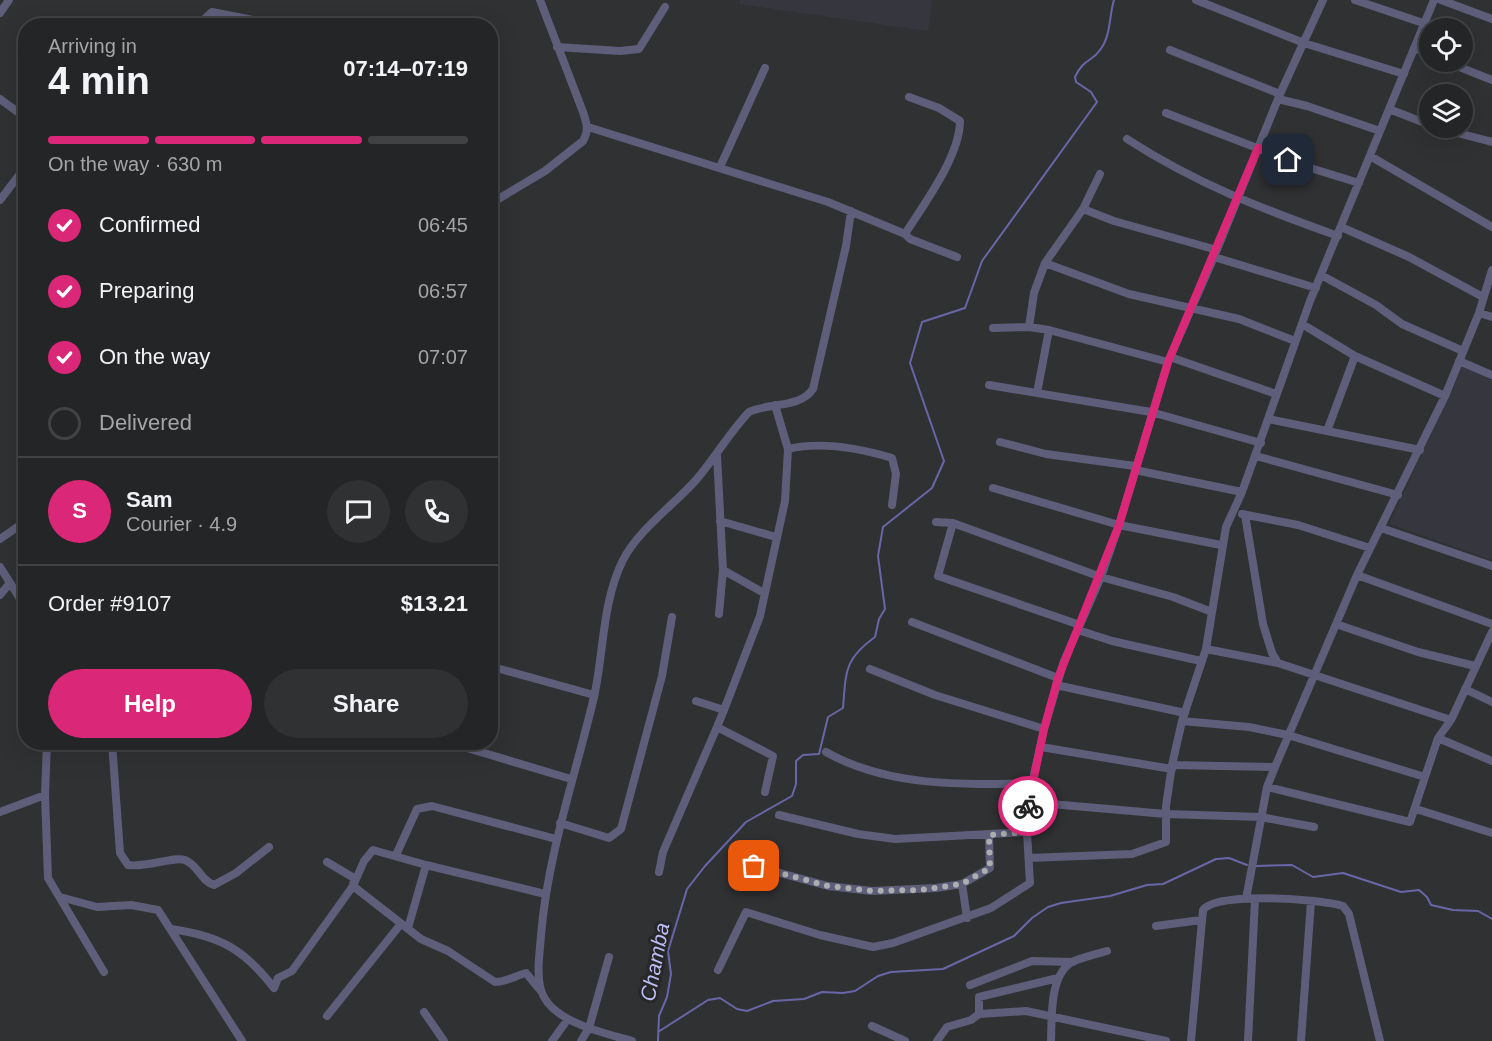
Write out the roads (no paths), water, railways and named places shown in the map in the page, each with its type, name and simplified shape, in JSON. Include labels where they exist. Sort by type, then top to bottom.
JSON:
[{"type":"street","points":[[0,13],[9,0]]},
{"type":"street","points":[[498,199],[545,171],[583,141],[588,127],[540,0]]},
{"type":"street","points":[[1196,0],[1304,44],[1404,74]]},
{"type":"street","points":[[718,970],[746,912],[820,935],[873,947],[893,944],[929,929],[967,918],[991,908],[1030,883],[1028,802],[1057,682],[1101,577],[1169,360],[1216,253],[1279,97],[1323,0]]},
{"type":"street","points":[[1355,0],[1419,22]]},
{"type":"street","points":[[1428,18],[1434,0]]},
{"type":"street","points":[[1441,0],[1492,18]]},
{"type":"street","points":[[557,47],[620,51],[639,49],[665,7]]},
{"type":"street","points":[[206,18],[212,12],[243,18]]},
{"type":"street","points":[[1029,858],[1132,854],[1146,851],[1166,842],[1166,814],[1172,767],[1183,717],[1206,649],[1221,545],[1261,443],[1295,340],[1419,38]]},
{"type":"street","points":[[1414,48],[1419,50]]},
{"type":"street","points":[[1170,50],[1279,97],[1380,131]]},
{"type":"street","points":[[720,167],[765,68]]},
{"type":"street","points":[[1472,72],[1492,80]]},
{"type":"street","points":[[905,234],[942,174],[960,131],[960,121],[951,114],[909,97]]},
{"type":"street","points":[[0,99],[18,112]]},
{"type":"street","points":[[1389,109],[1419,121]]},
{"type":"street","points":[[1166,113],[1359,183]]},
{"type":"street","points":[[588,127],[720,167],[850,211],[905,234],[910,239],[957,257]]},
{"type":"street","points":[[1473,137],[1492,142]]},
{"type":"street","points":[[1127,139],[1170,167],[1238,199],[1338,236]]},
{"type":"street","points":[[1370,156],[1492,227]]},
{"type":"street","points":[[1029,327],[1034,293],[1045,263],[1083,209],[1100,174]]},
{"type":"street","points":[[0,200],[18,176]]},
{"type":"street","points":[[1083,209],[1316,288]]},
{"type":"street","points":[[541,992],[540,956],[545,894],[560,823],[594,695],[612,588],[624,559],[635,543],[717,455],[729,435],[749,412],[760,406],[796,402],[807,396],[813,388],[841,269],[850,211]]},
{"type":"street","points":[[1341,228],[1410,257],[1484,297]]},
{"type":"street","points":[[1045,263],[1129,294],[1239,319],[1295,340]]},
{"type":"street","points":[[1248,1041],[1250,899],[1267,787],[1288,735],[1317,674],[1357,575],[1445,396],[1479,313],[1492,270]]},
{"type":"street","points":[[1321,275],[1376,305],[1402,324],[1463,351]]},
{"type":"street","points":[[1479,313],[1492,317]]},
{"type":"street","points":[[1302,324],[1355,356],[1445,396]]},
{"type":"street","points":[[993,328],[1029,327],[1049,330],[1169,360],[1276,394]]},
{"type":"street","points":[[1037,393],[1049,330]]},
{"type":"street","points":[[1328,431],[1355,356]]},
{"type":"street","points":[[1459,361],[1492,375]]},
{"type":"street","points":[[989,385],[1151,412],[1261,443]]},
{"type":"street","points":[[659,872],[663,852],[752,640],[764,593],[785,501],[788,449],[775,405]]},
{"type":"street","points":[[1268,419],[1420,450]]},
{"type":"street","points":[[1000,442],[1046,454],[1135,468],[1242,492]]},
{"type":"street","points":[[788,449],[813,446],[847,447],[892,458],[896,465],[892,505]]},
{"type":"street","points":[[717,455],[723,570],[719,614]]},
{"type":"street","points":[[1256,456],[1398,495]]},
{"type":"street","points":[[993,488],[1119,525],[1221,545]]},
{"type":"street","points":[[1233,511],[1298,525],[1370,548]]},
{"type":"street","points":[[1245,514],[1263,624],[1272,653],[1278,663]]},
{"type":"street","points":[[720,520],[776,537]]},
{"type":"street","points":[[936,522],[953,523],[1101,577],[1173,597],[1212,612]]},
{"type":"street","points":[[953,523],[938,576],[1112,641],[1201,662]]},
{"type":"street","points":[[0,539],[18,527]]},
{"type":"street","points":[[1381,528],[1492,566]]},
{"type":"street","points":[[0,567],[18,596]]},
{"type":"street","points":[[723,570],[764,593]]},
{"type":"street","points":[[1357,575],[1492,624]]},
{"type":"street","points":[[0,595],[10,583]]},
{"type":"street","points":[[560,823],[609,838],[621,829],[662,675],[672,617]]},
{"type":"street","points":[[912,622],[1057,682],[1183,717],[1288,735],[1425,777]]},
{"type":"street","points":[[1336,624],[1418,652],[1475,666]]},
{"type":"street","points":[[1267,787],[1405,823],[1410,822],[1438,738],[1450,720],[1475,666],[1490,643],[1492,632]]},
{"type":"street","points":[[1206,649],[1278,663],[1317,674],[1450,720]]},
{"type":"street","points":[[500,669],[594,695]]},
{"type":"street","points":[[870,669],[935,695],[1044,729]]},
{"type":"street","points":[[1465,689],[1492,702]]},
{"type":"street","points":[[696,701],[724,710]]},
{"type":"street","points":[[717,727],[773,756],[765,792]]},
{"type":"street","points":[[1438,738],[1492,761]]},
{"type":"street","points":[[1041,747],[1172,767],[1275,767]]},
{"type":"street","points":[[47,750],[45,795],[48,878],[104,972]]},
{"type":"street","points":[[113,750],[120,853],[128,865],[139,867],[181,859],[194,866],[207,883],[214,885],[236,873],[269,847]]},
{"type":"street","points":[[474,750],[571,779]]},
{"type":"street","points":[[826,752],[860,766],[935,784],[1032,783]]},
{"type":"street","points":[[0,812],[45,795]]},
{"type":"street","points":[[1028,802],[1166,814],[1261,817],[1314,827]]},
{"type":"street","points":[[396,855],[417,809],[432,806],[556,840]]},
{"type":"street","points":[[1416,809],[1492,833]]},
{"type":"street","points":[[779,815],[858,834],[895,838],[1027,832]]},
{"type":"street","points":[[754,866],[828,886],[872,891],[914,890],[962,884],[990,868],[989,835]]},
{"type":"street","points":[[171,929],[201,935],[232,946],[256,965],[274,988],[278,978],[292,971],[353,886],[372,850],[545,894]]},
{"type":"street","points":[[327,862],[354,878],[353,886]]},
{"type":"street","points":[[327,1016],[404,926],[426,865]]},
{"type":"street","points":[[962,884],[967,918]]},
{"type":"street","points":[[353,886],[421,939],[448,951],[495,982],[503,982],[513,976],[526,974],[558,1012],[568,1019],[632,1041]]},
{"type":"street","points":[[60,897],[97,907],[150,907],[158,910],[242,1041]]},
{"type":"street","points":[[1191,1041],[1201,920],[1208,904],[1250,899],[1311,901],[1343,906],[1349,914],[1380,1041]]},
{"type":"street","points":[[1301,1041],[1311,901]]},
{"type":"street","points":[[1156,926],[1201,920]]},
{"type":"street","points":[[970,985],[1032,961],[1073,962],[1107,951]]},
{"type":"street","points":[[581,1041],[589,1028],[609,957]]},
{"type":"street","points":[[979,1014],[979,997],[1058,978],[1073,962]]},
{"type":"street","points":[[1051,1041],[1052,1014],[1058,978]]},
{"type":"street","points":[[937,1041],[947,1027],[971,1020],[979,1014],[1026,1011],[1052,1014],[1167,1041]]},
{"type":"street","points":[[424,1012],[444,1041]]},
{"type":"street","points":[[552,1041],[568,1019]]},
{"type":"street","points":[[872,1026],[905,1041]]},
{"type":"waterway","name":"Chamba","points":[[658,1041],[659,1016],[667,997],[671,974],[668,951],[687,889],[746,822],[792,796],[796,784],[796,761],[803,755],[819,754],[828,717],[843,708],[848,667],[857,652],[875,637],[879,619],[885,609],[878,556],[883,527],[932,488],[944,461],[910,363],[922,322],[965,308],[982,261],[1097,102],[1091,92],[1076,82],[1075,77],[1082,66],[1097,54],[1104,44],[1114,0]]},
{"type":"waterway","points":[[658,1032],[708,1000],[720,998],[737,1009],[747,1011],[773,1001],[804,999],[822,992],[855,991],[878,976],[891,972],[943,969],[1014,936],[1032,918],[1048,907],[1110,896],[1147,885],[1163,884],[1216,859],[1229,858],[1247,865]]},
{"type":"waterway","points":[[1256,866],[1292,865],[1313,877],[1343,873],[1401,892],[1419,890],[1427,897],[1431,905],[1453,910],[1478,911],[1492,919]]}]
